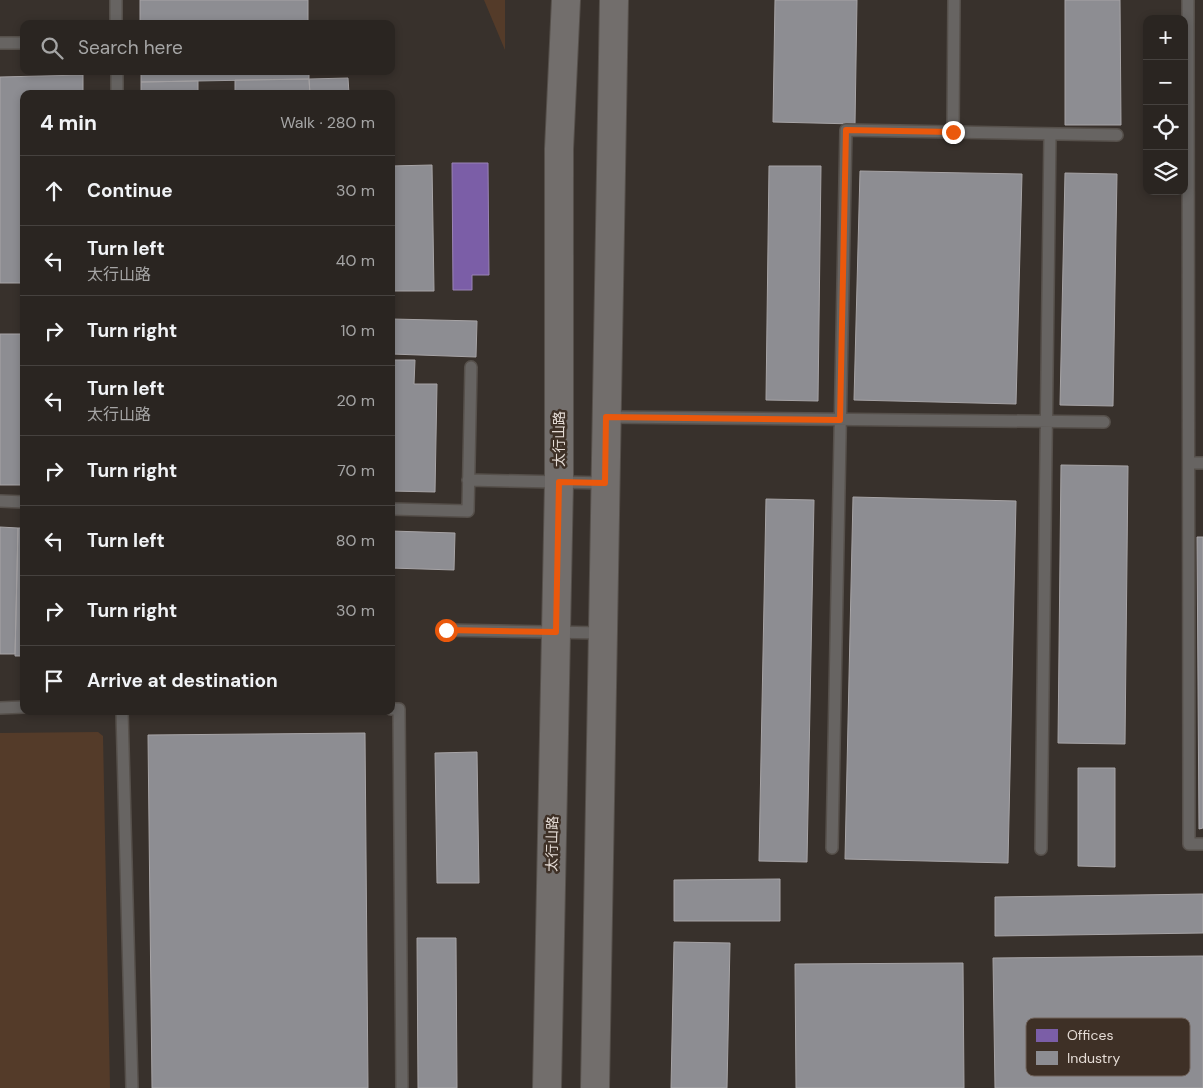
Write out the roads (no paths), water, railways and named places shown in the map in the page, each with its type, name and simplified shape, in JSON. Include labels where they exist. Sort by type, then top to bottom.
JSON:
[{"type":"street","name":"太行山路","points":[[548,1088],[559,482],[559,149],[566,0]]},
{"type":"street","points":[[595,1088],[614,0]]},
{"type":"lane","points":[[116,0],[116,20]]},
{"type":"lane","points":[[953,132],[954,0]]},
{"type":"lane","points":[[1188,0],[1190,844],[1203,844]]},
{"type":"lane","points":[[0,44],[20,43]]},
{"type":"lane","points":[[117,75],[117,90]]},
{"type":"lane","points":[[832,848],[846,130],[1117,135]]},
{"type":"lane","points":[[1041,849],[1050,134]]},
{"type":"lane","points":[[395,510],[468,511],[471,367]]},
{"type":"lane","points":[[606,417],[1104,422]]},
{"type":"lane","points":[[1189,463],[1203,463]]},
{"type":"lane","points":[[468,480],[605,483]]},
{"type":"lane","points":[[0,501],[20,502]]},
{"type":"lane","points":[[446,630],[603,632]]},
{"type":"lane","points":[[0,708],[20,707]]},
{"type":"lane","points":[[395,709],[399,709],[402,1088]]},
{"type":"lane","points":[[122,715],[132,1088]]}]
